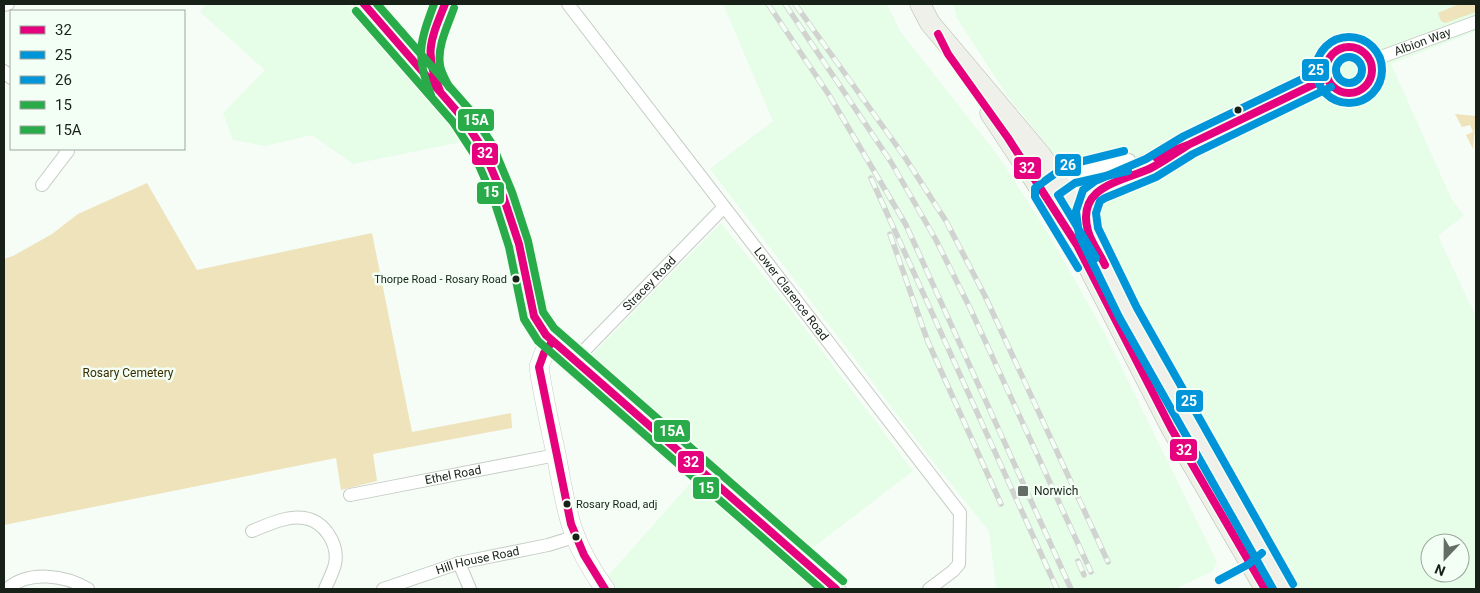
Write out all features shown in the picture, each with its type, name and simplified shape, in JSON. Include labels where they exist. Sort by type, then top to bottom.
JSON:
[{"type":"main road","points":[[364,4],[420,72],[440,91],[475,135],[490,164],[522,254],[527,291],[534,316],[552,342],[836,589]]},
{"type":"main road","points":[[440,91],[430,66],[436,26],[445,4]]},
{"type":"main road","points":[[920,4],[924,14],[938,34],[1041,155],[1077,245],[1171,428],[1264,587]]},
{"type":"main road","points":[[396,42],[405,47],[419,48],[436,26]]},
{"type":"main road","points":[[1055,193],[1088,231],[1145,344],[1284,589]]},
{"type":"street","points":[[4,5],[8,4]]},
{"type":"street","name":"Lower Clarence Road","points":[[568,4],[960,513],[959,564],[954,571],[929,589]]},
{"type":"street","name":"Albion Way","points":[[1370,61],[1476,22]]},
{"type":"street","points":[[1350,47],[1359,49],[1370,61],[1372,72],[1370,81],[1356,93],[1338,91],[1327,78],[1325,70],[1328,60],[1339,49],[1350,47]]},
{"type":"street","points":[[1088,231],[1086,212],[1092,195],[1100,189],[1151,168],[1188,145],[1327,78]]},
{"type":"street","points":[[1055,193],[1072,174],[1188,145]]},
{"type":"street","points":[[42,185],[68,151],[66,150]]},
{"type":"street","name":"Stracey Road","points":[[574,361],[724,207]]},
{"type":"street","points":[[552,342],[544,353],[539,366],[564,505],[574,537],[588,565],[605,589]]},
{"type":"street","name":"Ethel Road","points":[[350,495],[556,455]]},
{"type":"street","points":[[252,531],[278,522],[302,517],[319,524],[332,540],[336,556],[335,565],[325,589]]},
{"type":"street","name":"Hill House Road","points":[[384,589],[459,563],[548,545],[574,537]]},
{"type":"street","points":[[459,563],[470,589]]},
{"type":"street","points":[[7,589],[14,583],[24,580],[56,577],[76,582],[88,589]]},
{"type":"shaded area","points":[[206,4],[349,4],[394,50],[466,141],[353,164],[312,135],[265,146],[233,140],[223,113],[265,70],[200,12]]},
{"type":"shaded area","points":[[723,4],[887,4],[900,31],[999,157],[1051,238],[1104,332],[1217,562],[1213,571],[1175,589],[996,589],[989,531],[935,464],[710,169],[773,121]]},
{"type":"shaded area","points":[[953,4],[1476,4],[1476,31],[1391,64],[1452,200],[1464,215],[1438,236],[1476,317],[1476,589],[1290,589],[1220,449],[1173,371],[1098,231],[1051,150],[1006,94],[957,18]]},
{"type":"shaded area","points":[[721,223],[794,314],[913,471],[807,552],[770,512],[703,452],[695,453],[626,391],[587,360]]},
{"type":"shaded area","points":[[694,479],[817,589],[616,589],[607,577]]},
{"type":"green space","points":[[1459,4],[1476,4],[1476,12],[1445,23],[1441,21],[1438,13]]},
{"type":"green space","points":[[1455,114],[1476,116],[1473,149],[1466,135],[1473,132],[1470,125],[1462,127]]},
{"type":"green space","name":"Rosary Cemetery","points":[[147,183],[197,270],[372,233],[412,432],[511,413],[512,428],[373,454],[377,481],[341,490],[336,458],[4,525],[4,259],[52,234],[78,214]]},
{"type":"railway","points":[[768,4],[829,95],[906,225],[1071,589]]},
{"type":"railway","points":[[785,4],[891,162],[936,240],[970,308],[1091,572]]},
{"type":"railway","points":[[795,4],[904,156],[946,221],[985,296],[1108,562]]},
{"type":"railway","points":[[871,178],[1057,589]]},
{"type":"railway","points":[[890,234],[928,342],[1001,504]]},
{"type":"railway","points":[[1078,561],[1084,575]]},
{"type":"transit line","name":"32","points":[[364,4],[461,116],[483,149],[503,196],[519,244],[534,316],[546,335],[836,589]]},
{"type":"transit line","name":"15A","points":[[377,4],[469,109],[492,144],[512,192],[528,241],[543,312],[554,328],[843,581]]},
{"type":"transit line","name":"15A","points":[[431,95],[423,70],[421,49],[425,29],[434,4]]},
{"type":"transit line","name":"32","points":[[440,91],[432,67],[431,47],[445,4]]},
{"type":"transit line","name":"15","points":[[449,87],[441,71],[439,58],[444,36],[454,8]]},
{"type":"transit line","name":"15","points":[[356,11],[453,122],[474,154],[494,200],[509,247],[524,319],[538,341],[821,589]]},
{"type":"transit line","name":"32","points":[[938,34],[948,54],[1008,138],[1077,245],[1171,428],[1265,589]]},
{"type":"transit line","name":"25","points":[[1343,37],[1355,37],[1367,42],[1377,52],[1382,64],[1382,70],[1380,83],[1367,98],[1355,103],[1343,103],[1331,98],[1321,88],[1316,76],[1316,64],[1321,52],[1331,42],[1343,37]]},
{"type":"transit line","name":"32","points":[[1344,47],[1354,47],[1368,57],[1372,70],[1368,83],[1362,89],[1354,93],[1344,93],[1330,83],[1326,75],[1326,65],[1336,51],[1344,47]]},
{"type":"transit line","name":"26","points":[[1349,57],[1358,61],[1362,70],[1358,79],[1349,83],[1340,79],[1336,70],[1340,61],[1349,57]]},
{"type":"transit line","name":"26","points":[[1273,589],[1119,317],[1079,235],[1076,211],[1083,190],[1095,181],[1146,159],[1184,136],[1323,69]]},
{"type":"transit line","name":"32","points":[[1156,157],[1188,145],[1327,78]]},
{"type":"transit line","name":"25","points":[[1293,584],[1137,308],[1098,228],[1096,213],[1100,201],[1105,198],[1156,177],[1193,154],[1331,87]]},
{"type":"transit line","name":"32","points":[[1105,265],[1088,231],[1086,216],[1088,205],[1094,195],[1113,183],[1154,167],[1188,145]]},
{"type":"transit line","name":"26","points":[[1078,268],[1035,197],[1035,188],[1067,165],[1124,151]]},
{"type":"transit line","name":"25","points":[[1096,258],[1058,195],[1075,183],[1128,171]]},
{"type":"transit line","name":"32","points":[[552,342],[544,353],[539,367],[571,524],[584,555],[605,589]]},
{"type":"transit line","name":"26","points":[[1219,580],[1249,564],[1262,553]]},
{"type":"place","name":"Thorpe Road - Rosary Road","points":[[516,279]]},
{"type":"place","name":"Norwich","points":[[1023,491]]},
{"type":"place","name":"Rosary Road, adj","points":[[567,504]]}]
